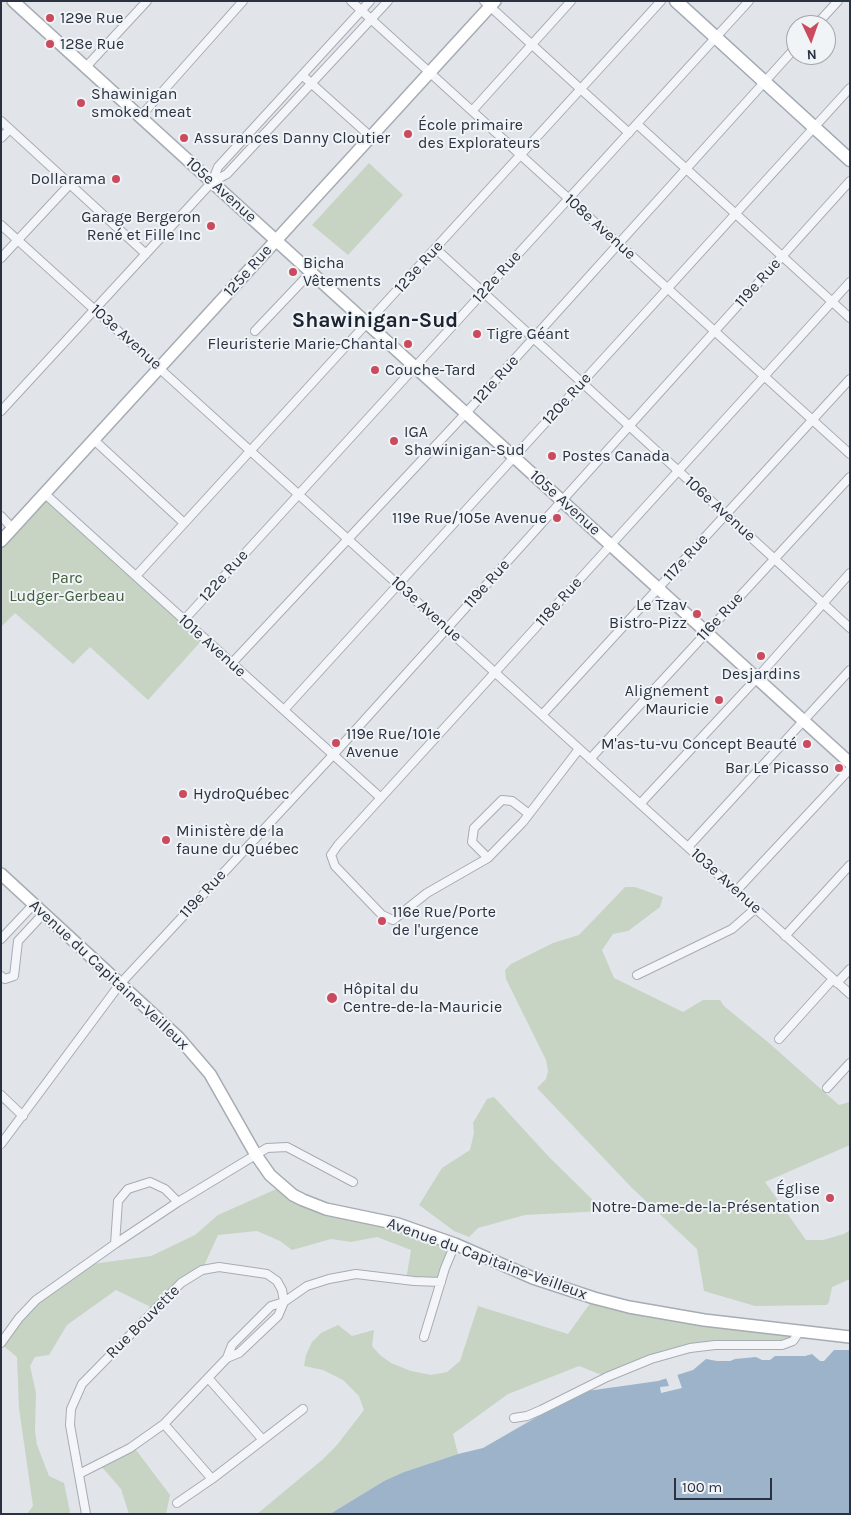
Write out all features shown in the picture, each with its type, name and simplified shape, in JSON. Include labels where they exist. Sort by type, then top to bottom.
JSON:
[{"type":"main road","points":[[676,1],[850,160]]},
{"type":"street","points":[[86,68],[147,1]]},
{"type":"street","points":[[140,117],[243,1]]},
{"type":"street","name":"108e Avenue","points":[[351,1],[850,454]]},
{"type":"street","points":[[212,182],[218,167],[370,1]]},
{"type":"street","points":[[1,411],[212,182],[227,174],[388,1]]},
{"type":"street","points":[[472,111],[571,1]]},
{"type":"street","name":"123e Rue","points":[[136,576],[662,1]]},
{"type":"street","name":"122e Rue","points":[[184,620],[749,1]]},
{"type":"street","points":[[825,15],[838,1]]},
{"type":"street","name":"105e Avenue","points":[[17,2],[86,68],[850,763]]},
{"type":"street","points":[[490,3],[532,45],[629,133]]},
{"type":"street","name":"125e Rue","points":[[1,541],[7,528],[44,493],[94,440],[430,73],[490,3]]},
{"type":"street","name":"121e Rue","points":[[232,664],[534,339],[786,58]]},
{"type":"street","points":[[302,75],[371,137]]},
{"type":"street","name":"120e Rue","points":[[284,710],[850,88]]},
{"type":"street","points":[[1,121],[146,254]]},
{"type":"street","points":[[637,124],[850,318]]},
{"type":"street","points":[[1,138],[10,129]]},
{"type":"street","points":[[239,143],[248,152]]},
{"type":"street","name":"119e Rue","points":[[1,1144],[120,984],[333,755],[850,181]]},
{"type":"street","points":[[1,258],[70,184]]},
{"type":"street","name":"103e Avenue","points":[[1,225],[850,994]]},
{"type":"street","name":"106e Avenue","points":[[436,249],[850,628]]},
{"type":"street","points":[[255,331],[311,272]]},
{"type":"street","name":"118e Rue","points":[[488,858],[427,893],[393,920],[382,915],[335,866],[331,855],[338,845],[850,282]]},
{"type":"street","name":"117e Rue","points":[[542,715],[850,379]]},
{"type":"street","points":[[94,440],[184,523]]},
{"type":"street","name":"116e Rue","points":[[590,758],[850,477]]},
{"type":"street","name":"101e Avenue","points":[[44,493],[381,798]]},
{"type":"street","points":[[1,516],[7,528]]},
{"type":"street","points":[[640,804],[850,573]]},
{"type":"street","points":[[688,847],[850,670]]},
{"type":"street","points":[[529,814],[512,801],[502,800],[474,828],[472,842],[488,858],[529,814],[579,749]]},
{"type":"street","points":[[736,891],[850,769]]},
{"type":"street","points":[[785,936],[850,865]]},
{"type":"street","name":"Avenue du Capitaine-Veilleux","points":[[1,874],[179,1038],[210,1074],[256,1155],[276,1181],[294,1195],[314,1205],[398,1224],[455,1244],[533,1278],[620,1304],[704,1320],[850,1337]]},
{"type":"street","points":[[1,939],[34,904]]},
{"type":"street","points":[[637,974],[732,929],[756,908]]},
{"type":"street","points":[[1,976],[5,979],[14,976],[18,941],[44,913]]},
{"type":"street","points":[[778,1039],[835,981],[850,969]]},
{"type":"street","points":[[827,1088],[850,1063]]},
{"type":"street","points":[[1,1094],[23,1116]]},
{"type":"street","points":[[1,1343],[19,1318],[36,1300],[114,1244],[178,1202],[268,1148],[287,1147],[354,1182]]},
{"type":"street","points":[[114,1244],[118,1201],[128,1189],[150,1182],[165,1189],[178,1202]]},
{"type":"street","points":[[424,1337],[455,1244]]},
{"type":"street","name":"Rue Bouvette","points":[[86,1514],[70,1425],[70,1409],[82,1384],[181,1283],[202,1270],[219,1267],[267,1274],[277,1281],[282,1290],[284,1302]]},
{"type":"street","points":[[79,1474],[130,1448],[164,1424],[209,1379],[228,1358],[232,1345],[271,1306],[284,1302],[307,1286],[328,1279],[356,1274],[414,1281],[441,1282]]},
{"type":"street","points":[[228,1358],[239,1354],[278,1316],[284,1302]]},
{"type":"street","points":[[514,1418],[527,1416],[607,1377],[652,1359],[690,1348],[715,1345],[782,1345],[793,1341],[800,1331]]},
{"type":"street","points":[[209,1379],[263,1440]]},
{"type":"street","points":[[177,1503],[212,1479],[303,1409]]},
{"type":"street","points":[[164,1424],[212,1479]]},
{"type":"green space","points":[[369,163],[403,195],[348,255],[312,225]]},
{"type":"green space","name":"Parc Ludger-Gerbeau","points":[[44,493],[204,638],[148,700],[90,647],[73,664],[15,613],[1,627],[1,541]]},
{"type":"green space","points":[[625,887],[635,887],[663,897],[660,907],[628,931],[613,934],[602,950],[614,978],[683,1012],[703,1000],[720,1000],[724,1006],[839,1105],[850,1102],[850,1145],[765,1182],[806,1240],[823,1240],[844,1234],[850,1230],[850,1279],[832,1287],[827,1305],[755,1306],[704,1291],[697,1249],[632,1188],[537,1088],[546,1079],[548,1071],[546,1060],[506,979],[505,970],[511,964],[553,943],[579,935]]},
{"type":"green space","points":[[494,1097],[549,1157],[604,1211],[525,1215],[478,1228],[469,1237],[454,1231],[419,1205],[442,1168],[470,1150],[474,1133],[473,1123],[487,1099]]},
{"type":"green space","points":[[283,1186],[294,1195],[455,1244],[441,1282],[406,1280],[411,1250],[377,1237],[351,1242],[331,1239],[292,1250],[280,1241],[257,1231],[218,1235],[202,1270],[155,1309],[116,1290],[67,1325],[49,1355],[35,1357],[30,1366],[36,1393],[35,1431],[37,1445],[49,1476],[64,1483],[70,1512],[69,1514],[27,1514],[33,1506],[19,1408],[17,1357],[1,1344],[19,1318],[85,1265],[151,1256],[195,1235],[218,1215]]},
{"type":"green space","points":[[594,1298],[800,1331],[793,1341],[690,1348],[607,1377],[579,1366],[508,1394],[453,1434],[458,1454],[404,1472],[384,1481],[330,1514],[257,1514],[322,1460],[337,1445],[364,1410],[359,1396],[343,1380],[323,1370],[304,1366],[306,1355],[312,1342],[321,1333],[338,1325],[352,1336],[374,1330],[372,1346],[380,1355],[391,1363],[411,1371],[431,1375],[447,1372],[460,1361],[478,1306],[568,1334]]},
{"type":"green space","points":[[133,1446],[170,1495],[166,1514],[129,1514],[121,1489],[101,1466]]},
{"type":"water","points":[[834,1350],[850,1350],[850,1514],[330,1514],[384,1481],[404,1472],[458,1454],[483,1448],[580,1392],[658,1381],[693,1370],[706,1359],[730,1361],[756,1357],[762,1360],[770,1360],[775,1356],[805,1356],[812,1354],[820,1361],[824,1361]]},
{"type":"pier","points":[[677,1374],[682,1388],[661,1393],[660,1387],[669,1386],[666,1378]]},
{"type":"place","name":"129e Rue","points":[[50,18]]},
{"type":"place","name":"128e Rue","points":[[50,44]]},
{"type":"place","name":"Shawinigan smoked meat","points":[[81,103]]},
{"type":"place","name":"École primaire des Explorateurs","points":[[408,134]]},
{"type":"place","name":"Assurances Danny Cloutier","points":[[184,138]]},
{"type":"place","name":"Dollarama","points":[[116,179]]},
{"type":"place","name":"Garage Bergeron René et Fille Inc","points":[[211,226]]},
{"type":"place","name":"Bicha Vêtements","points":[[293,272]]},
{"type":"place","name":"Tigre Géant","points":[[477,334]]},
{"type":"place","name":"Fleuristerie Marie-Chantal","points":[[408,344]]},
{"type":"place","name":"Couche-Tard","points":[[375,370]]},
{"type":"place","name":"IGA Shawinigan-Sud","points":[[394,441]]},
{"type":"place","name":"Postes Canada","points":[[552,456]]},
{"type":"place","name":"119e Rue/105e Avenue","points":[[557,518]]},
{"type":"place","name":"Le Tzav Bistro-Pizz","points":[[697,614]]},
{"type":"place","name":"Desjardins","points":[[761,656]]},
{"type":"place","name":"Alignement Mauricie","points":[[719,700]]},
{"type":"place","name":"119e Rue/101e Avenue","points":[[336,743]]},
{"type":"place","name":"M'as-tu-vu Concept Beauté","points":[[807,744]]},
{"type":"place","name":"Bar Le Picasso","points":[[839,768]]},
{"type":"place","name":"HydroQuébec","points":[[183,794]]},
{"type":"place","name":"Ministère de la faune du Québec","points":[[166,840]]},
{"type":"place","name":"116e Rue/Porte de l'urgence","points":[[382,921]]},
{"type":"place","name":"Hôpital du Centre-de-la-Mauricie","points":[[332,998]]},
{"type":"place","name":"Église Notre-Dame-de-la-Présentation","points":[[830,1198]]},
{"type":"district","name":"Shawinigan-Sud","points":[[375,321]]}]
